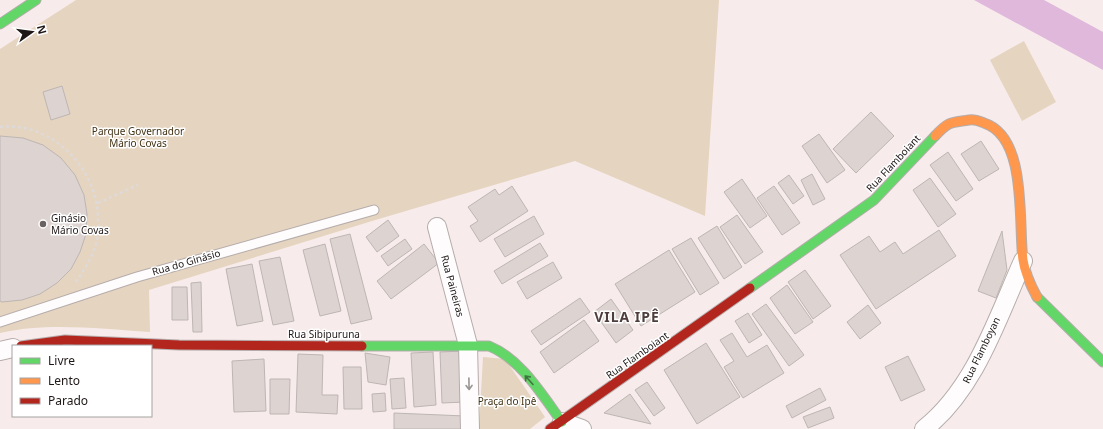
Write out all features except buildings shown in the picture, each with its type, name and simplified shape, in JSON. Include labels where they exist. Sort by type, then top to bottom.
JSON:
[{"type":"street","points":[[0,24],[36,0]]},
{"type":"street","name":"Rua Flamboiant","points":[[556,425],[874,200],[946,124],[972,118],[986,121],[996,126],[1006,139],[1014,157],[1017,177],[1023,261],[1031,288],[1039,300],[1103,362]]},
{"type":"street","name":"Rua Paineiras","points":[[437,228],[468,345],[470,429]]},
{"type":"street","name":"Rua Flamboyan","points":[[924,429],[949,406],[972,372],[1023,261]]},
{"type":"street","name":"Rua Sibipuruna","points":[[28,345],[65,340],[179,345],[489,346],[503,352],[540,393],[556,425]]},
{"type":"street","points":[[0,351],[12,348]]},
{"type":"street","points":[[556,425],[582,429]]},
{"type":"lane","name":"Rua do Ginásio","points":[[0,322],[137,277],[374,210]]},
{"type":"path","points":[[0,127],[9,126],[40,133],[67,149],[87,174],[98,203],[98,234],[89,264],[69,289]]},
{"type":"path","points":[[98,203],[138,185]]},
{"type":"green space","name":"Parque Governador Mário Covas","points":[[76,0],[719,0],[705,216],[575,161],[372,221],[149,290],[150,332],[56,327],[0,333],[0,49]]},
{"type":"green space","points":[[1024,41],[1056,102],[1022,121],[990,60]]},
{"type":"green space","name":"Praça do Ipê","points":[[483,357],[505,359],[545,417],[530,429],[479,429]]},
{"type":"shaded area","points":[[974,0],[1044,0],[1103,32],[1103,70]]},
{"type":"traffic: fast","points":[[0,24],[36,0]]},
{"type":"traffic: fast","points":[[750,288],[874,200],[935,136]]},
{"type":"traffic: fast","points":[[1037,297],[1103,362]]},
{"type":"traffic: fast","points":[[362,346],[489,346],[501,352],[521,369],[539,390],[562,422]]},
{"type":"traffic: slow","points":[[935,136],[947,125],[975,120],[998,131],[1008,145],[1014,163],[1018,183],[1023,260],[1028,279],[1037,297]]},
{"type":"traffic: jam","points":[[550,429],[750,288]]},
{"type":"traffic: jam","points":[[28,345],[65,340],[179,345],[362,346]]},
{"type":"place","name":"Ginásio Mário Covas","points":[[43,224]]},
{"type":"district","name":"VILA IPÊ","points":[[627,316]]}]
